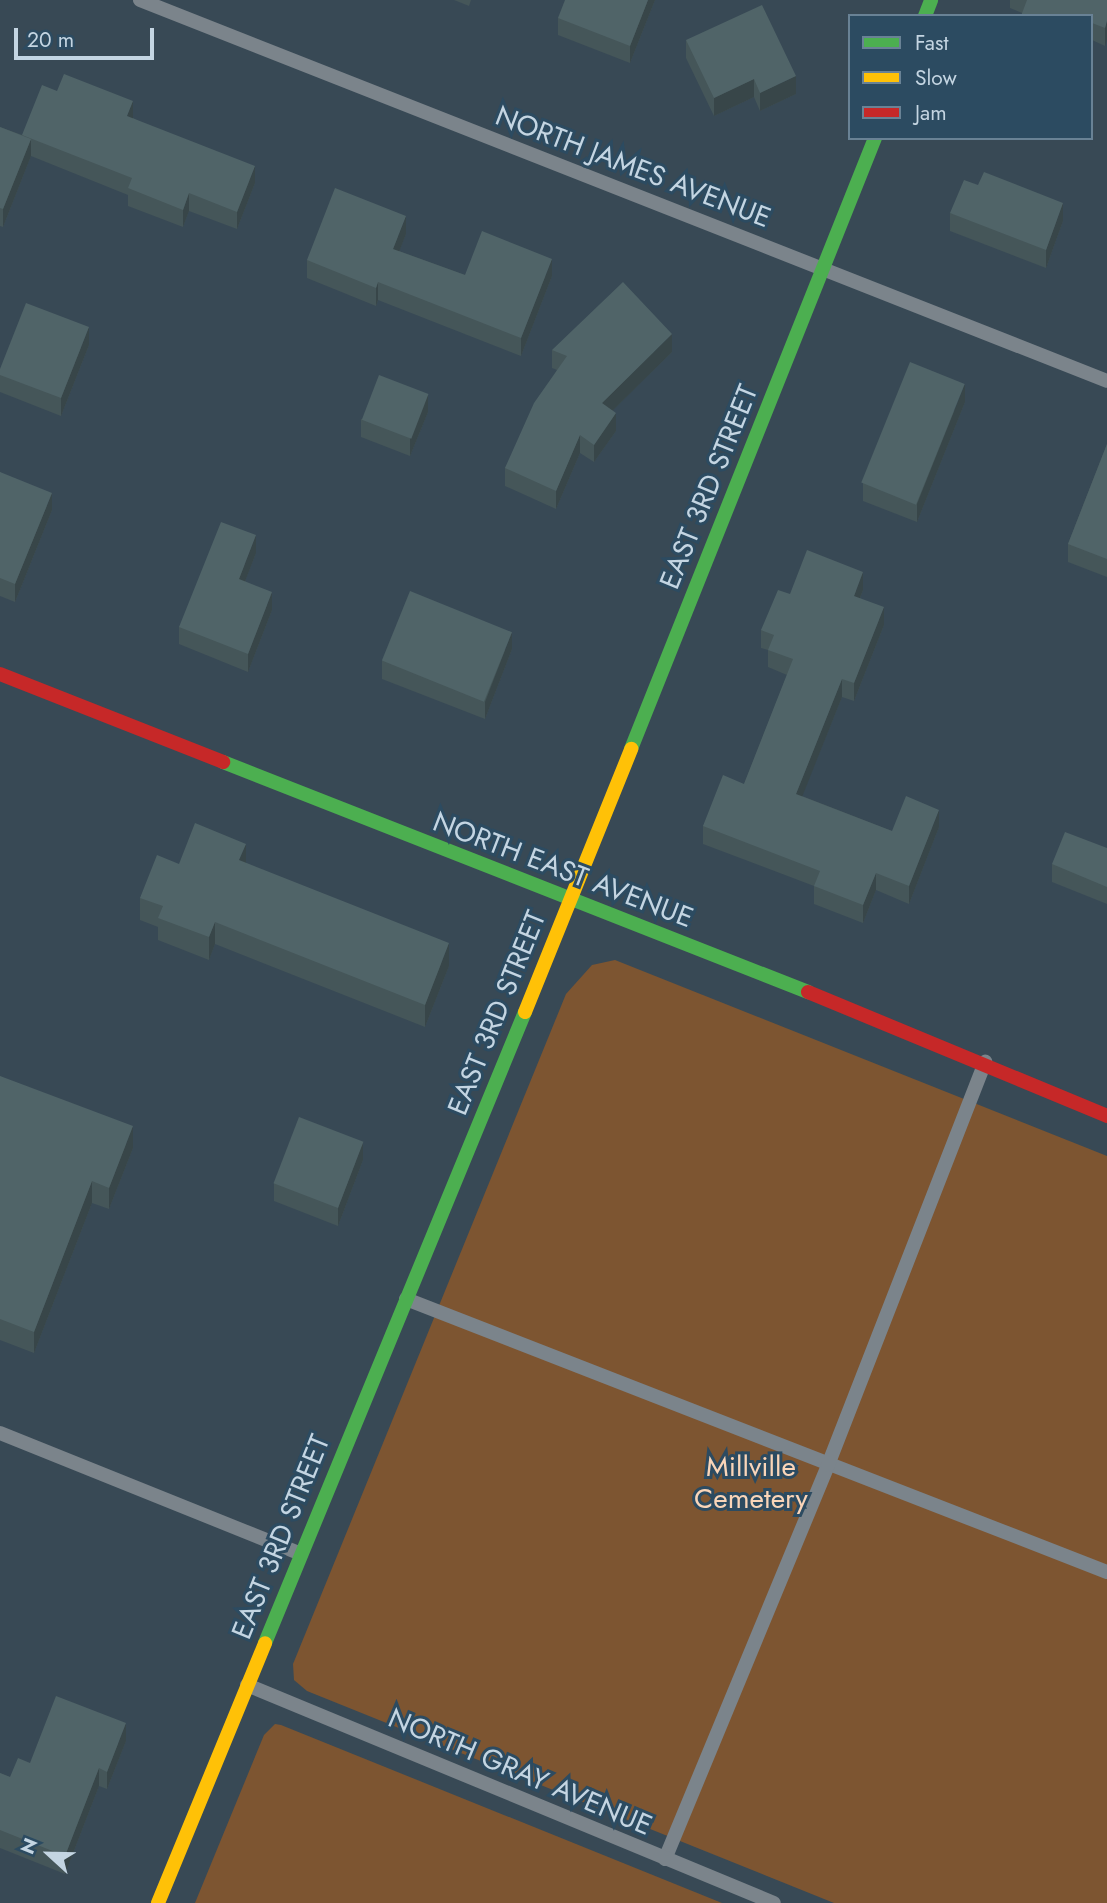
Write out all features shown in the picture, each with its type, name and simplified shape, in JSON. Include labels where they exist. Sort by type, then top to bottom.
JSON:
[{"type":"street","name":"NORTH JAMES AVENUE","points":[[140,0],[1107,381]]},
{"type":"street","name":"EAST 3RD STREET","points":[[158,1903],[571,899],[874,140]]},
{"type":"street","name":"NORTH EAST AVENUE","points":[[0,674],[985,1062],[1107,1116]]},
{"type":"street","points":[[664,1859],[828,1465],[985,1062]]},
{"type":"street","points":[[406,1299],[1107,1572]]},
{"type":"street","points":[[0,1433],[301,1554]]},
{"type":"street","name":"NORTH GRAY AVENUE","points":[[247,1685],[774,1903]]},
{"type":"green space","name":"Millville Cemetery","points":[[615,960],[1107,1156],[1107,1903],[834,1903],[307,1691],[294,1680],[293,1664],[566,994],[592,965]]},
{"type":"green space","points":[[275,1724],[722,1903],[195,1903],[264,1735]]},
{"type":"building","points":[[565,0],[648,0],[630,46],[558,18]]},
{"type":"building","points":[[1027,0],[1107,0],[1105,28],[1093,23],[1093,14],[1022,14]]},
{"type":"building","points":[[762,5],[796,76],[760,93],[754,79],[714,98],[686,40]]},
{"type":"building","points":[[64,74],[133,101],[127,116],[255,166],[237,212],[189,193],[183,210],[128,188],[132,178],[22,135],[42,85],[57,91]]},
{"type":"building","points":[[0,127],[31,139],[3,209],[0,208]]},
{"type":"building","points":[[984,172],[1063,203],[1046,250],[950,213],[964,180],[978,185]]},
{"type":"building","points":[[335,188],[406,216],[393,249],[465,275],[482,231],[552,259],[521,338],[378,282],[376,288],[307,260]]},
{"type":"building","points":[[623,282],[672,334],[602,403],[616,413],[594,445],[580,435],[556,491],[505,468],[534,403],[567,356],[552,350]]},
{"type":"building","points":[[26,303],[89,327],[61,398],[0,375]]},
{"type":"building","points":[[910,362],[965,384],[916,505],[861,483]]},
{"type":"building","points":[[379,375],[428,394],[411,439],[362,420]]},
{"type":"building","points":[[1107,444],[1107,559],[1068,544]]},
{"type":"building","points":[[0,472],[52,493],[15,584],[0,578]]},
{"type":"building","points":[[221,522],[256,535],[239,579],[272,592],[248,654],[179,627]]},
{"type":"building","points":[[807,550],[863,572],[854,596],[884,607],[854,683],[842,679],[796,794],[892,831],[906,796],[939,810],[909,886],[876,873],[863,905],[814,886],[820,871],[703,826],[723,775],[744,784],[793,659],[768,650],[774,635],[761,630],[778,590],[790,594]]},
{"type":"building","points":[[410,591],[512,632],[484,702],[382,661]]},
{"type":"building","points":[[195,823],[246,844],[239,860],[449,943],[425,1005],[215,922],[209,937],[158,918],[163,906],[140,898],[157,855],[179,864]]},
{"type":"building","points":[[1065,832],[1107,848],[1107,887],[1052,864]]},
{"type":"building","points":[[0,1076],[133,1126],[109,1188],[92,1181],[34,1332],[0,1319]]},
{"type":"building","points":[[299,1117],[363,1142],[338,1208],[274,1183]]},
{"type":"building","points":[[56,1696],[126,1723],[107,1772],[99,1768],[65,1856],[0,1830],[0,1773],[10,1777],[18,1758],[30,1763]]},
{"type":"traffic: fast","points":[[926,14],[931,0]]},
{"type":"traffic: fast","points":[[631,749],[874,140]]},
{"type":"traffic: fast","points":[[223,762],[808,992]]},
{"type":"traffic: fast","points":[[265,1643],[525,1012]]},
{"type":"traffic: slow","points":[[525,1012],[631,749]]},
{"type":"traffic: slow","points":[[158,1903],[265,1643]]},
{"type":"traffic: jam","points":[[0,674],[223,762]]},
{"type":"traffic: jam","points":[[808,992],[1107,1116]]}]
